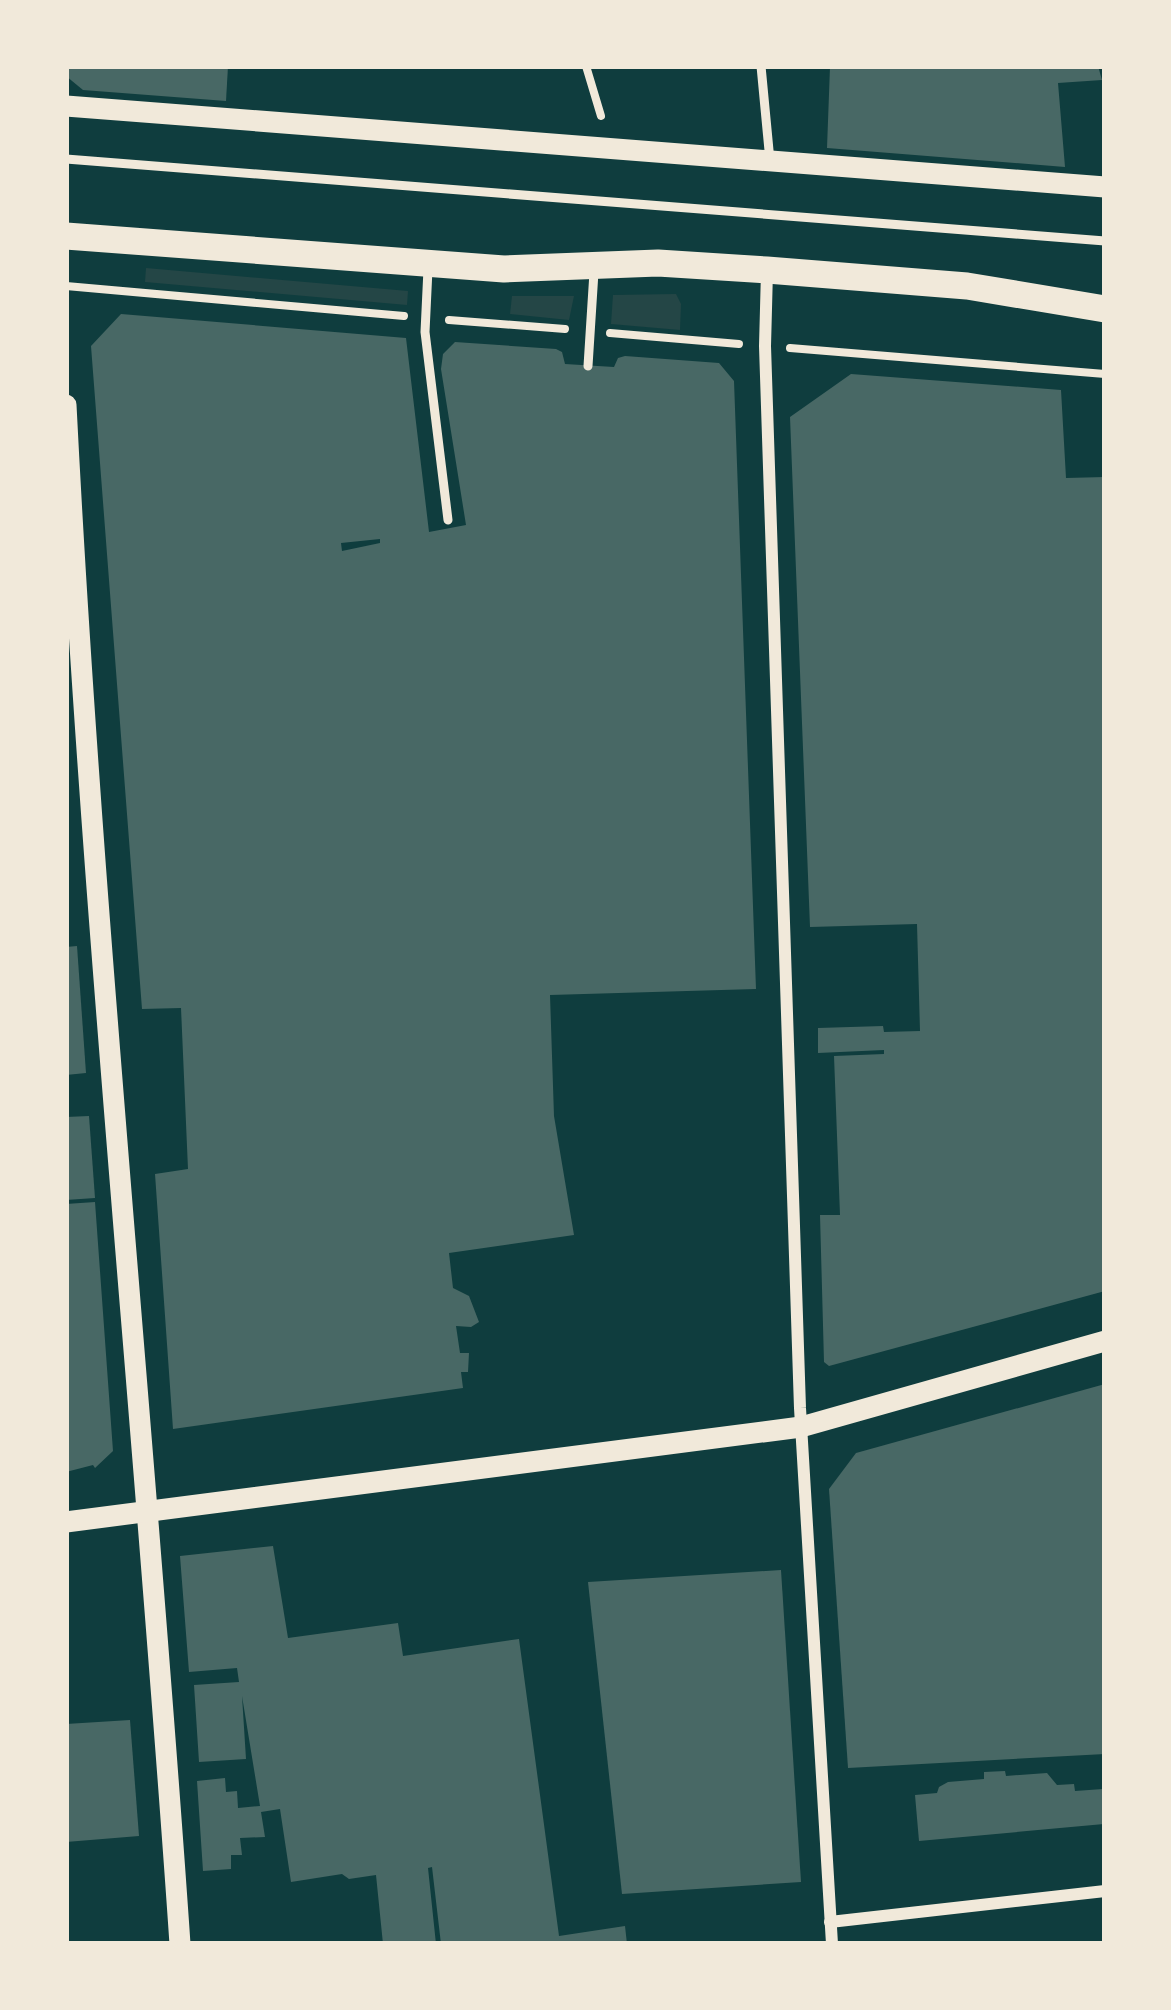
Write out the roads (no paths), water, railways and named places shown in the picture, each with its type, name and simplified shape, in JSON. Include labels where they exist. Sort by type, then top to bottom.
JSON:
[{"type":"main road","points":[[66,236],[504,269],[658,263],[766,270],[968,286],[1105,309]]},
{"type":"street","points":[[66,106],[1105,188]]},
{"type":"street","points":[[766,270],[764,346],[801,1426],[832,1944]]},
{"type":"street","points":[[66,405],[76,604],[180,1944]]},
{"type":"street","points":[[66,1522],[801,1426],[1105,1341]]},
{"type":"street","points":[[830,1922],[1105,1891]]},
{"type":"lane","points":[[760,66],[770,161]]},
{"type":"lane","points":[[66,159],[1105,242]]},
{"type":"lane","points":[[428,264],[425,332],[448,520]]},
{"type":"lane","points":[[588,366],[595,266]]}]
